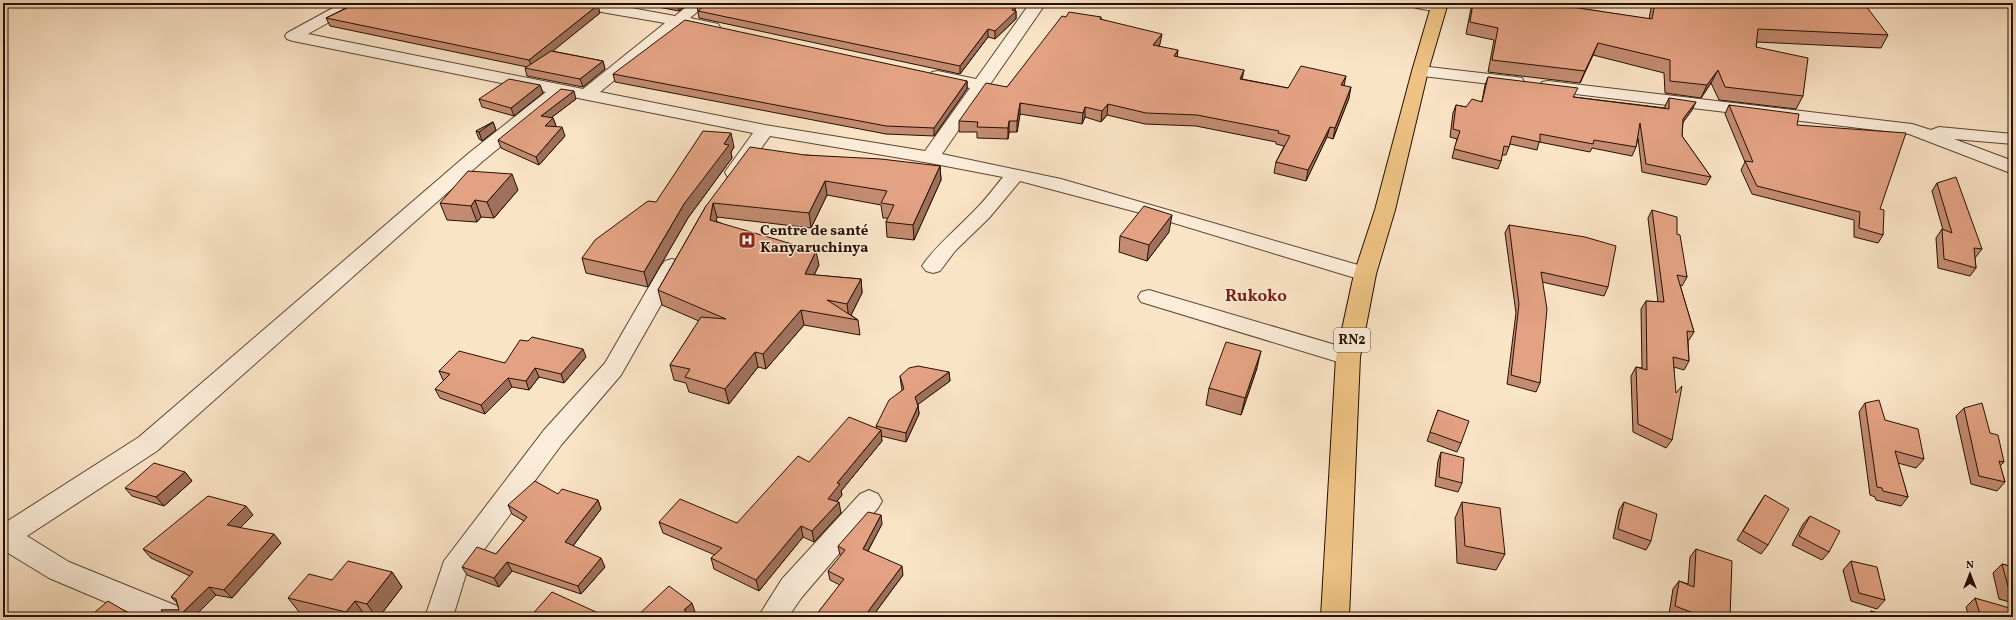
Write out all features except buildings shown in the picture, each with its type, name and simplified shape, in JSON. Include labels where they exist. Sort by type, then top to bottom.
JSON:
[{"type":"highway","name":"RN2","points":[[1335,617],[1348,357],[1365,274],[1385,210],[1420,71],[1439,4]]},
{"type":"street","points":[[353,3],[293,36],[765,130],[930,157],[1016,174],[1136,206],[1365,274]]},
{"type":"street","points":[[578,3],[679,20],[725,30]]},
{"type":"street","points":[[587,94],[700,3]]},
{"type":"street","points":[[1415,3],[1439,4]]},
{"type":"street","points":[[930,157],[980,85],[1031,6]]},
{"type":"street","points":[[1420,71],[1912,129],[2013,139]]},
{"type":"street","points":[[926,73],[980,85]]},
{"type":"street","points":[[172,617],[59,570],[4,537],[148,444],[476,157],[560,89]]},
{"type":"street","points":[[1912,129],[2013,168]]},
{"type":"street","points":[[723,187],[765,130]]},
{"type":"street","points":[[933,266],[948,246],[982,214],[1016,174]]},
{"type":"street","points":[[439,617],[454,569],[553,437],[613,369],[684,246]]},
{"type":"street","points":[[1149,297],[1348,357]]},
{"type":"street","points":[[772,617],[792,588],[869,501]]},
{"type":"place","name":"Centre de santé Kanyaruchinya","points":[[747,240]]},
{"type":"district","name":"Rukoko","points":[[1256,296]]}]
